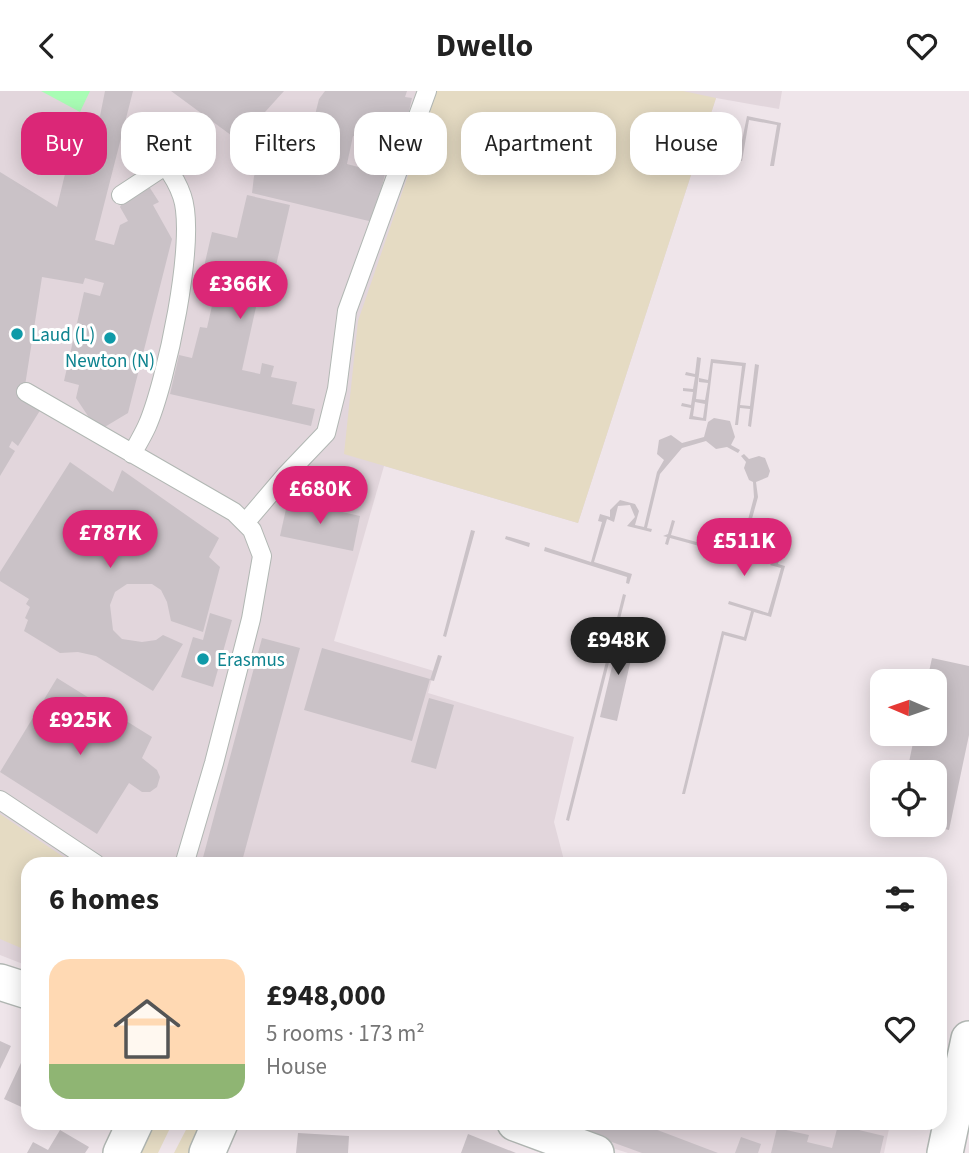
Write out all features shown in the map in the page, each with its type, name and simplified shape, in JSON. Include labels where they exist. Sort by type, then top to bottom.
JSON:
[{"type":"street","points":[[0,982],[21,989]]},
{"type":"street","points":[[945,1153],[969,1039]]},
{"type":"street","points":[[121,1153],[132,1130]]},
{"type":"street","points":[[207,1153],[217,1130]]},
{"type":"street","points":[[534,1130],[596,1153]]},
{"type":"lane","points":[[245,523],[285,475],[326,433],[337,389],[347,310],[427,91]]},
{"type":"lane","points":[[121,195],[151,175]]},
{"type":"lane","points":[[131,454],[148,425],[170,340],[187,244],[183,198],[170,175]]},
{"type":"lane","points":[[26,392],[234,512],[252,530],[262,556],[251,619],[186,857]]},
{"type":"lane","points":[[0,800],[86,857]]},
{"type":"shaded area","points":[[0,91],[782,91],[779,109],[716,98],[711,112],[630,112],[630,175],[691,175],[578,523],[384,466],[334,641],[434,671],[428,693],[574,737],[554,822],[563,857],[21,857],[21,963],[0,955]]},
{"type":"shaded area","points":[[41,91],[90,91],[80,112]]},
{"type":"shaded area","points":[[437,91],[683,91],[716,98],[711,112],[630,112],[630,175],[691,175],[578,523],[344,454],[358,321],[408,175],[447,175],[447,112],[430,112]]},
{"type":"shaded area","points":[[0,814],[64,857],[21,857],[21,948],[0,939]]},
{"type":"shaded area","points":[[146,1130],[169,1130],[158,1153],[133,1153]]},
{"type":"shaded area","points":[[186,1130],[204,1130],[193,1153],[174,1153]]},
{"type":"shaded area","points":[[556,1130],[889,1130],[884,1153],[628,1153]]},
{"type":"building","points":[[105,91],[133,91],[128,112],[121,112],[121,138],[95,240],[114,245],[120,225],[128,221],[120,207],[123,201],[144,188],[150,188],[159,202],[153,205],[172,239],[128,413],[98,431],[76,398],[79,385],[64,381],[84,292],[100,296],[104,283],[85,278],[83,284],[42,277],[24,392],[44,404],[18,446],[12,441],[9,447],[15,451],[0,476],[0,172],[57,207],[65,175],[107,175],[107,112],[101,112]]},
{"type":"building","points":[[171,91],[284,91],[265,112],[230,112],[230,134],[216,124],[216,112],[200,112]]},
{"type":"building","points":[[325,91],[407,91],[405,97],[412,98],[409,112],[354,112],[354,136],[347,164],[354,166],[354,175],[385,175],[373,222],[252,193],[255,175],[340,175],[340,112],[316,112],[319,99]]},
{"type":"building","points":[[747,116],[781,123],[774,166],[770,166],[777,125],[749,120],[742,161],[742,140]]},
{"type":"building","points":[[247,195],[290,205],[268,300],[258,298],[242,370],[260,374],[262,363],[274,366],[271,377],[297,382],[292,404],[315,409],[311,426],[170,394],[179,355],[192,358],[200,327],[207,328],[216,288],[200,284],[212,232],[237,238]]},
{"type":"building","points":[[697,357],[701,358],[696,399],[705,400],[708,383],[699,382],[699,378],[708,380],[711,359],[746,363],[740,405],[750,406],[755,364],[759,365],[751,427],[748,426],[750,409],[740,408],[738,425],[735,425],[742,366],[713,363],[706,421],[689,419],[691,408],[681,406],[682,403],[691,405],[693,392],[683,391],[683,388],[693,389],[695,377],[685,375],[686,372],[695,374]],"holes":[[[695,402],[705,404],[703,418],[693,416]]]},
{"type":"building","points":[[714,418],[730,421],[735,437],[731,445],[740,450],[738,453],[727,447],[716,449],[706,441],[682,448],[660,474],[647,528],[652,529],[651,532],[627,526],[635,517],[630,505],[618,506],[614,522],[607,519],[594,562],[632,574],[629,584],[626,583],[627,577],[544,551],[545,547],[591,562],[602,522],[598,521],[600,514],[610,517],[610,510],[620,500],[635,504],[639,511],[635,525],[644,527],[657,472],[664,460],[657,454],[659,440],[671,435],[682,443],[704,437],[708,422]]},
{"type":"building","points":[[744,454],[749,459],[759,456],[765,458],[770,471],[768,477],[756,482],[758,497],[742,555],[754,557],[757,543],[771,539],[782,549],[778,564],[785,566],[771,617],[754,612],[746,641],[724,635],[685,794],[682,794],[722,631],[744,637],[751,611],[728,604],[729,601],[768,613],[781,568],[770,565],[778,556],[778,549],[767,542],[757,550],[756,562],[731,556],[732,552],[739,554],[754,497],[753,482],[749,480],[744,468],[746,462],[741,456]]},
{"type":"building","points":[[70,462],[113,492],[122,470],[219,538],[209,557],[220,567],[203,632],[171,621],[161,590],[152,584],[127,584],[115,592],[110,605],[113,630],[122,639],[142,642],[156,640],[163,635],[183,644],[153,691],[96,656],[78,652],[60,653],[24,631],[28,620],[25,618],[30,607],[26,604],[29,599],[0,581],[0,572]]},
{"type":"building","points":[[288,500],[360,516],[353,551],[280,536]]},
{"type":"building","points":[[672,520],[675,521],[671,535],[715,547],[719,544],[721,552],[717,551],[716,557],[713,556],[714,550],[670,538],[668,545],[665,544],[667,537],[663,536],[668,534]]},
{"type":"building","points":[[471,530],[475,531],[446,637],[443,636]]},
{"type":"building","points":[[506,536],[530,543],[529,547],[505,539]]},
{"type":"building","points":[[623,594],[626,595],[569,821],[566,820]]},
{"type":"building","name":"Erasmus","points":[[210,613],[232,620],[213,687],[181,677],[193,637],[203,640]]},
{"type":"building","points":[[620,633],[636,637],[617,721],[600,717]]},
{"type":"building","points":[[262,638],[300,648],[243,857],[203,857]]},
{"type":"building","points":[[322,648],[430,679],[412,741],[304,710]]},
{"type":"building","points":[[438,655],[442,656],[434,681],[430,680]]},
{"type":"building","points":[[932,658],[969,666],[969,735],[949,830],[947,760],[909,760],[912,746],[947,746],[947,669],[930,669]]},
{"type":"building","points":[[57,678],[152,737],[142,758],[157,770],[160,777],[157,787],[150,792],[142,792],[129,783],[97,834],[0,772]]},
{"type":"building","points":[[429,698],[454,705],[436,769],[411,762]]},
{"type":"building","points":[[0,1041],[11,1046],[0,1069]]},
{"type":"building","points":[[21,1063],[21,1107],[4,1099]]},
{"type":"building","points":[[60,1130],[89,1147],[85,1153],[27,1153],[33,1142],[48,1150]]},
{"type":"building","points":[[579,1130],[657,1130],[718,1153],[642,1153]]},
{"type":"building","points":[[777,1130],[809,1135],[807,1142],[832,1148],[837,1130],[859,1130],[884,1136],[880,1153],[771,1153]]},
{"type":"building","points":[[298,1133],[349,1136],[348,1153],[296,1153]]},
{"type":"building","points":[[468,1134],[516,1153],[461,1153]]},
{"type":"building","points":[[741,1137],[761,1144],[758,1153],[735,1153]]},
{"type":"place","name":"Laud (L)","points":[[17,334]]},
{"type":"place","name":"Newton (N)","points":[[110,338]]},
{"type":"place","name":"Erasmus","points":[[203,659]]}]
